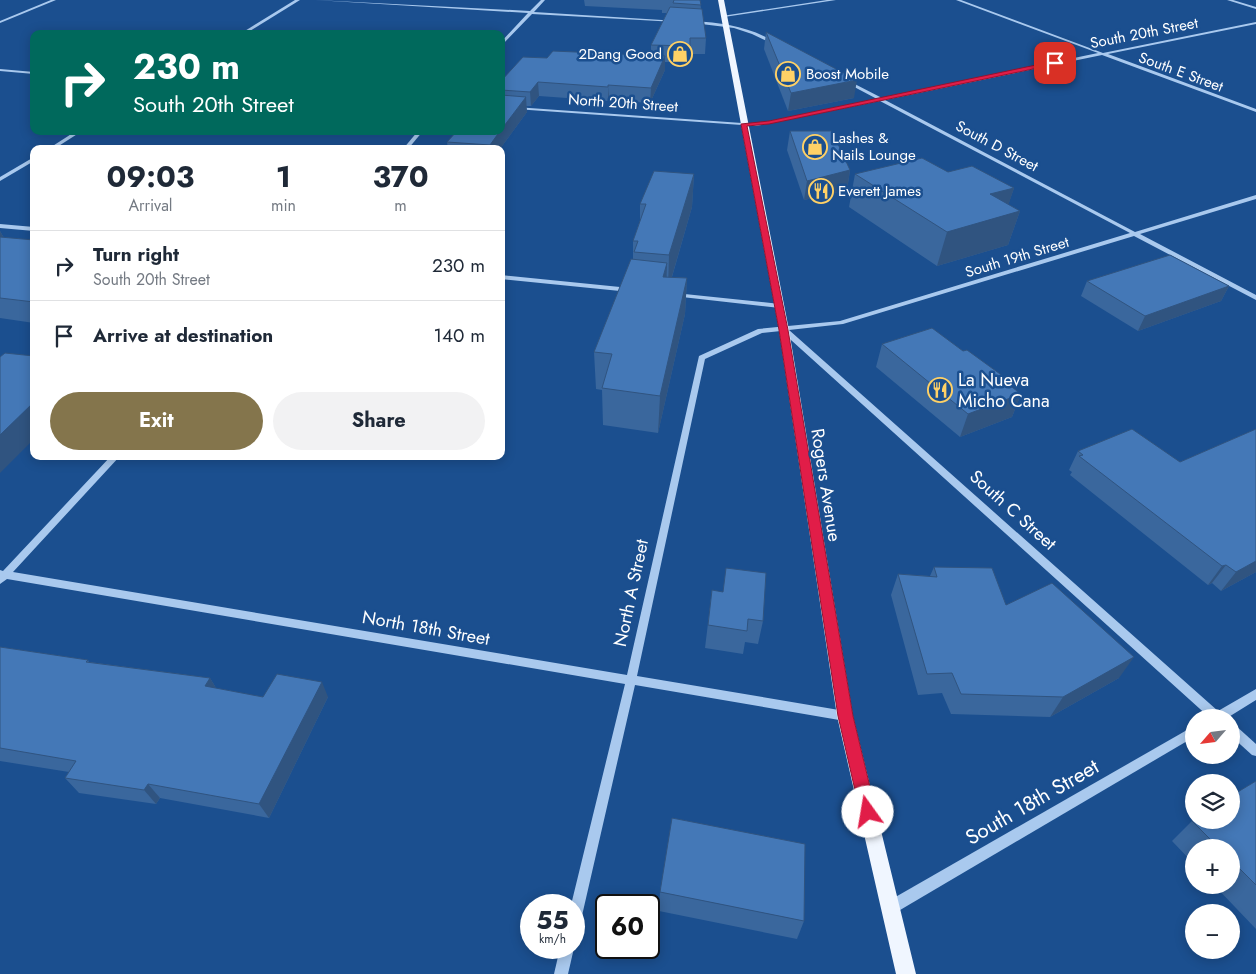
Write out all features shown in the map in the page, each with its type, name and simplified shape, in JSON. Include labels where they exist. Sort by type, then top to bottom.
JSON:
[{"type":"main road","name":"Rogers Avenue","points":[[720,0],[780,306],[846,716],[906,974]]},
{"type":"street","points":[[0,22],[54,0]]},
{"type":"street","points":[[249,30],[298,0]]},
{"type":"street","points":[[317,0],[683,21]]},
{"type":"street","points":[[505,41],[543,0]]},
{"type":"street","points":[[693,22],[724,20],[834,0]]},
{"type":"street","name":"South E Street","points":[[958,0],[1256,111]]},
{"type":"street","points":[[1229,0],[1256,8]]},
{"type":"street","points":[[724,20],[749,29],[782,47]]},
{"type":"street","name":"South 20th Street","points":[[744,124],[756,125],[1256,23]]},
{"type":"street","points":[[0,70],[30,73]]},
{"type":"street","name":"South D Street","points":[[840,78],[1256,298]]},
{"type":"street","name":"North 20th Street","points":[[505,107],[744,124]]},
{"type":"street","points":[[57,145],[73,135]]},
{"type":"street","points":[[409,145],[417,135]]},
{"type":"street","points":[[0,179],[30,161]]},
{"type":"street","name":"South 19th Street","points":[[784,330],[841,323],[1256,197]]},
{"type":"street","points":[[0,226],[30,230]]},
{"type":"street","points":[[505,277],[637,291]]},
{"type":"street","points":[[666,294],[780,306]]},
{"type":"street","name":"North A Street","points":[[580,894],[631,680],[702,358],[761,331],[784,330]]},
{"type":"street","name":"South C Street","points":[[784,330],[1209,709]]},
{"type":"street","points":[[2,576],[112,460]]},
{"type":"street","name":"North 18th Street","points":[[2,576],[846,716]]},
{"type":"street","points":[[1231,709],[1256,694]]},
{"type":"street","name":"South 18th Street","points":[[890,908],[1185,736]]},
{"type":"street","points":[[1240,737],[1256,751]]},
{"type":"street","points":[[561,974],[564,959]]},
{"type":"building","points":[[674,0],[700,0],[701,5],[673,3]]},
{"type":"building","points":[[670,7],[702,9],[706,38],[690,38],[690,46],[651,45]]},
{"type":"building","points":[[766,32],[857,80],[791,93]]},
{"type":"building","points":[[553,51],[665,56],[651,88],[538,82],[530,92],[505,90],[505,77],[523,57],[547,58]]},
{"type":"building","points":[[505,95],[526,97],[505,125]]},
{"type":"building","points":[[790,131],[832,131],[850,170],[807,181]]},
{"type":"building","points":[[453,135],[497,135],[490,145],[447,142]]},
{"type":"building","points":[[922,158],[948,172],[972,166],[1014,188],[990,194],[1020,211],[947,232],[855,174]]},
{"type":"building","points":[[654,171],[694,174],[669,255],[634,252],[638,241],[633,241],[646,204],[640,204]]},
{"type":"building","points":[[0,237],[30,240],[30,302],[0,298]]},
{"type":"building","points":[[1170,255],[1229,286],[1145,316],[1087,281]]},
{"type":"building","points":[[631,259],[667,263],[663,277],[687,278],[660,396],[602,388],[612,354],[594,352]]},
{"type":"building","points":[[932,328],[963,351],[967,350],[1007,379],[1004,381],[1021,394],[968,414],[882,344]]},
{"type":"building","points":[[5,353],[30,356],[30,406],[0,435],[0,357]]},
{"type":"building","points":[[1132,429],[1180,462],[1256,429],[1256,561],[1236,572],[1226,565],[1222,566],[1079,456],[1083,455],[1078,451]]},
{"type":"building","points":[[934,567],[992,568],[1006,605],[1052,583],[1134,657],[1063,697],[961,694],[952,673],[927,674],[898,574],[937,577]]},
{"type":"building","points":[[726,568],[766,573],[763,621],[748,619],[747,631],[708,625],[712,590],[723,592]]},
{"type":"building","points":[[0,647],[88,660],[86,662],[210,678],[205,686],[263,697],[277,674],[322,682],[259,804],[148,784],[144,790],[65,778],[76,761],[0,748]]},
{"type":"building","points":[[1256,781],[1256,885],[1240,869],[1240,839],[1210,839],[1200,829],[1240,829],[1240,791]]},
{"type":"building","points":[[672,818],[805,844],[804,921],[660,892]]},
{"type":"place","name":"2Dang Good","points":[[680,54]]},
{"type":"place","name":"Boost Mobile","points":[[788,74]]},
{"type":"place","name":"Lashes & Nails Lounge","points":[[815,147]]},
{"type":"place","name":"Everett James","points":[[821,191]]},
{"type":"place","name":"La Nueva Micho Cana","points":[[940,390]]},
{"type":"route","points":[[868,812],[846,716],[780,306],[744,124],[756,125],[1055,63]]}]
